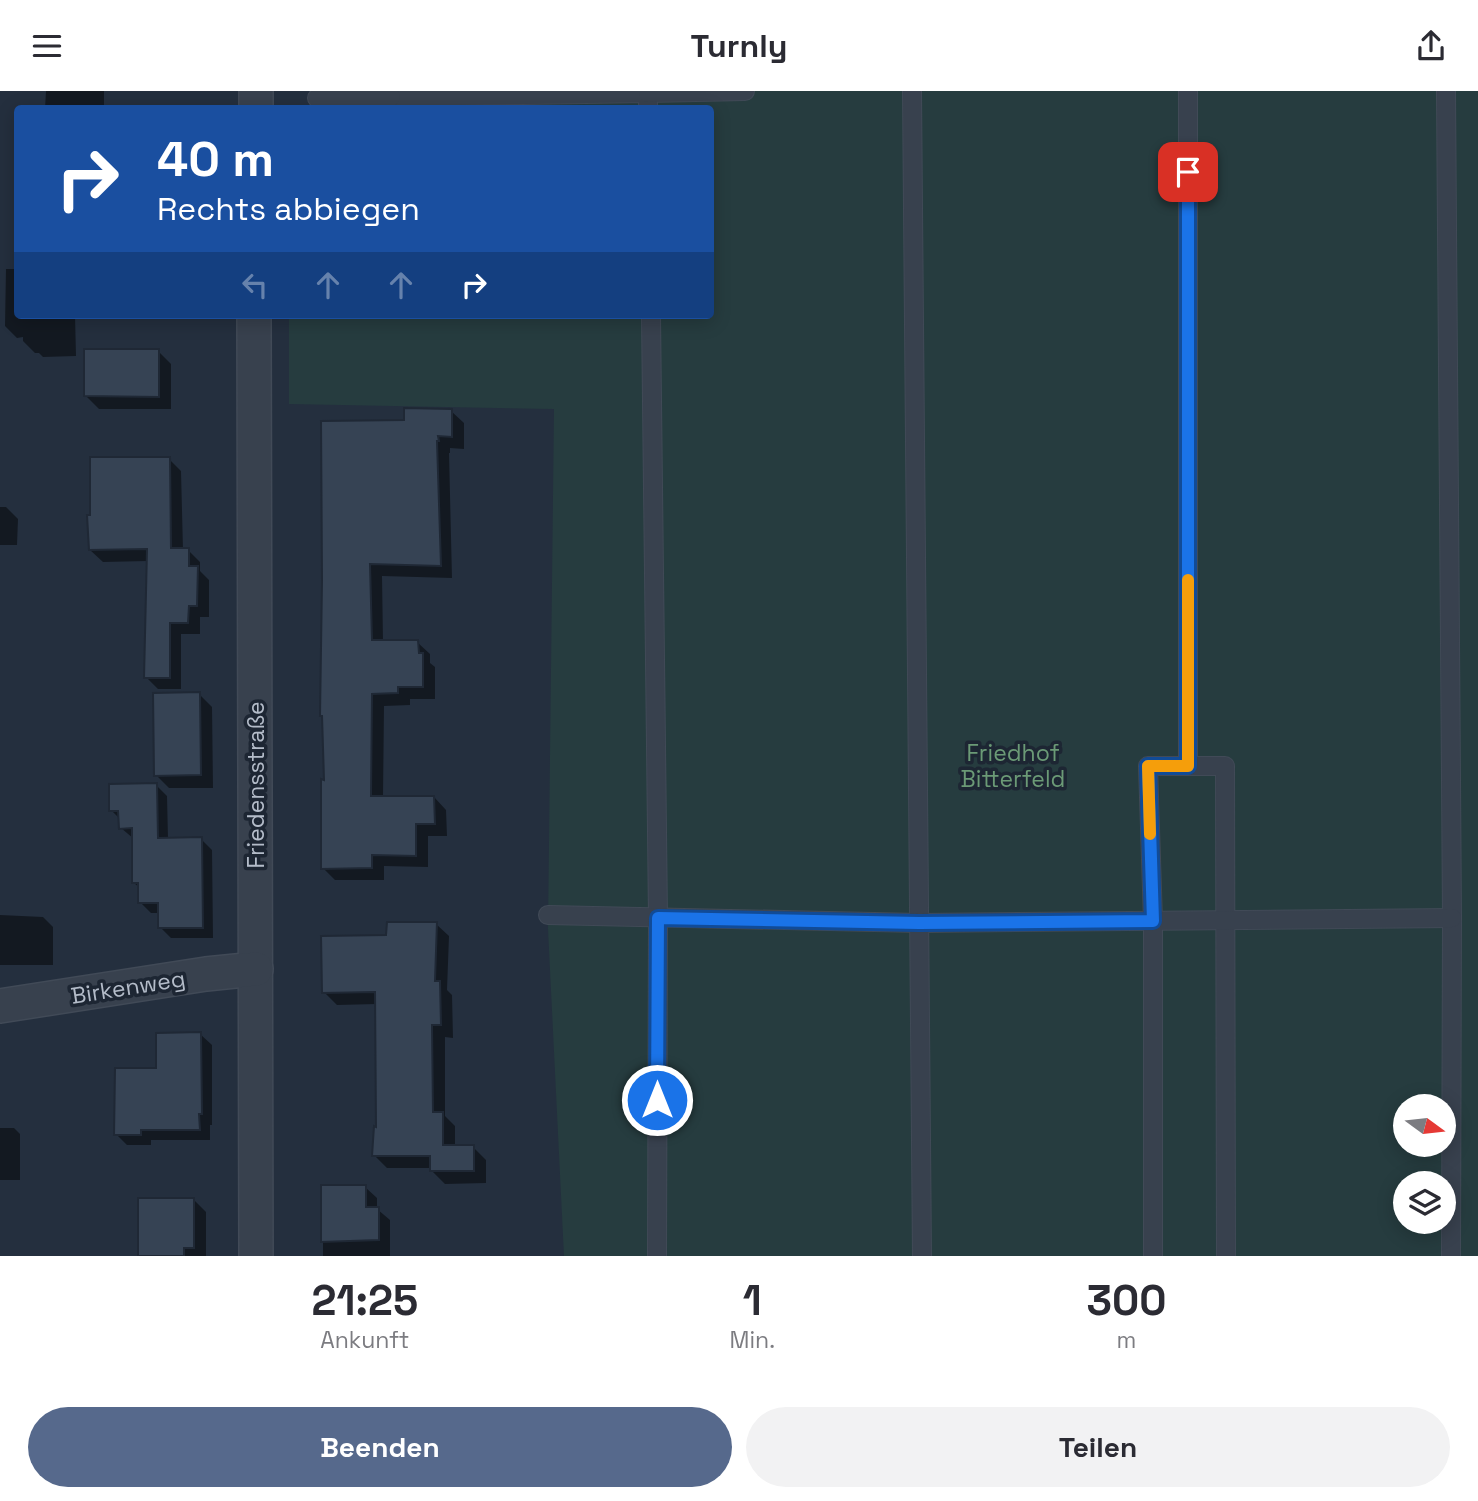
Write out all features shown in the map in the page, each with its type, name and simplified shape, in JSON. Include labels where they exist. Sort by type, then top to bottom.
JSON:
[{"type":"street","name":"Friedensstraße","points":[[254,319],[256,1256]]},
{"type":"street","name":"Birkenweg","points":[[0,1006],[206,974],[256,969]]},
{"type":"lane","points":[[317,99],[391,94],[601,92],[648,101],[746,91]]},
{"type":"lane","points":[[912,91],[922,1256]]},
{"type":"lane","points":[[1188,91],[1188,766]]},
{"type":"lane","points":[[1446,91],[1452,918],[1451,1256]]},
{"type":"lane","points":[[651,319],[658,918],[657,1256]]},
{"type":"lane","points":[[1153,1256],[1153,921],[1148,766],[1225,766],[1226,1256]]},
{"type":"lane","points":[[548,915],[919,923],[1452,918]]},
{"type":"green space","name":"Friedhof Bitterfeld","points":[[344,91],[1478,91],[1478,1256],[564,1256],[548,929],[554,409],[289,404],[289,319],[714,319],[714,105],[344,105]]},
{"type":"building","points":[[84,349],[159,349],[159,397],[84,396]]},
{"type":"building","points":[[404,408],[452,409],[452,437],[438,436],[437,441],[441,566],[370,564],[372,640],[418,640],[419,653],[423,653],[423,687],[398,687],[398,693],[372,694],[371,796],[434,796],[435,824],[416,824],[416,856],[372,855],[372,868],[321,869],[321,779],[324,780],[320,716],[321,421],[404,420]]},
{"type":"building","points":[[90,457],[170,457],[171,548],[189,548],[189,566],[198,566],[197,606],[189,606],[188,623],[170,623],[170,678],[144,678],[147,549],[89,550],[87,515],[90,515]]},
{"type":"building","points":[[200,692],[201,775],[154,776],[153,693]]},
{"type":"building","points":[[157,783],[158,838],[202,837],[203,928],[158,928],[158,903],[138,903],[138,883],[132,883],[132,828],[119,829],[118,811],[109,811],[109,784]]},
{"type":"building","points":[[387,922],[437,922],[435,981],[440,981],[441,1025],[432,1025],[433,1112],[443,1112],[443,1145],[474,1145],[474,1171],[430,1171],[430,1156],[372,1156],[374,1126],[376,1127],[375,992],[322,993],[321,936],[386,935]]},
{"type":"building","points":[[201,1032],[200,1130],[141,1130],[141,1135],[114,1135],[115,1068],[156,1068],[156,1033]]},
{"type":"building","points":[[321,1185],[366,1185],[366,1207],[379,1207],[379,1240],[321,1242]]},
{"type":"building","points":[[138,1198],[194,1198],[194,1248],[184,1248],[184,1256],[138,1256]]},
{"type":"slow traffic","points":[[1150,834],[1148,766],[1188,766],[1188,580]]},
{"type":"route","points":[[657,1100],[658,918],[919,923],[1153,921],[1148,766],[1188,766],[1188,172]]}]
